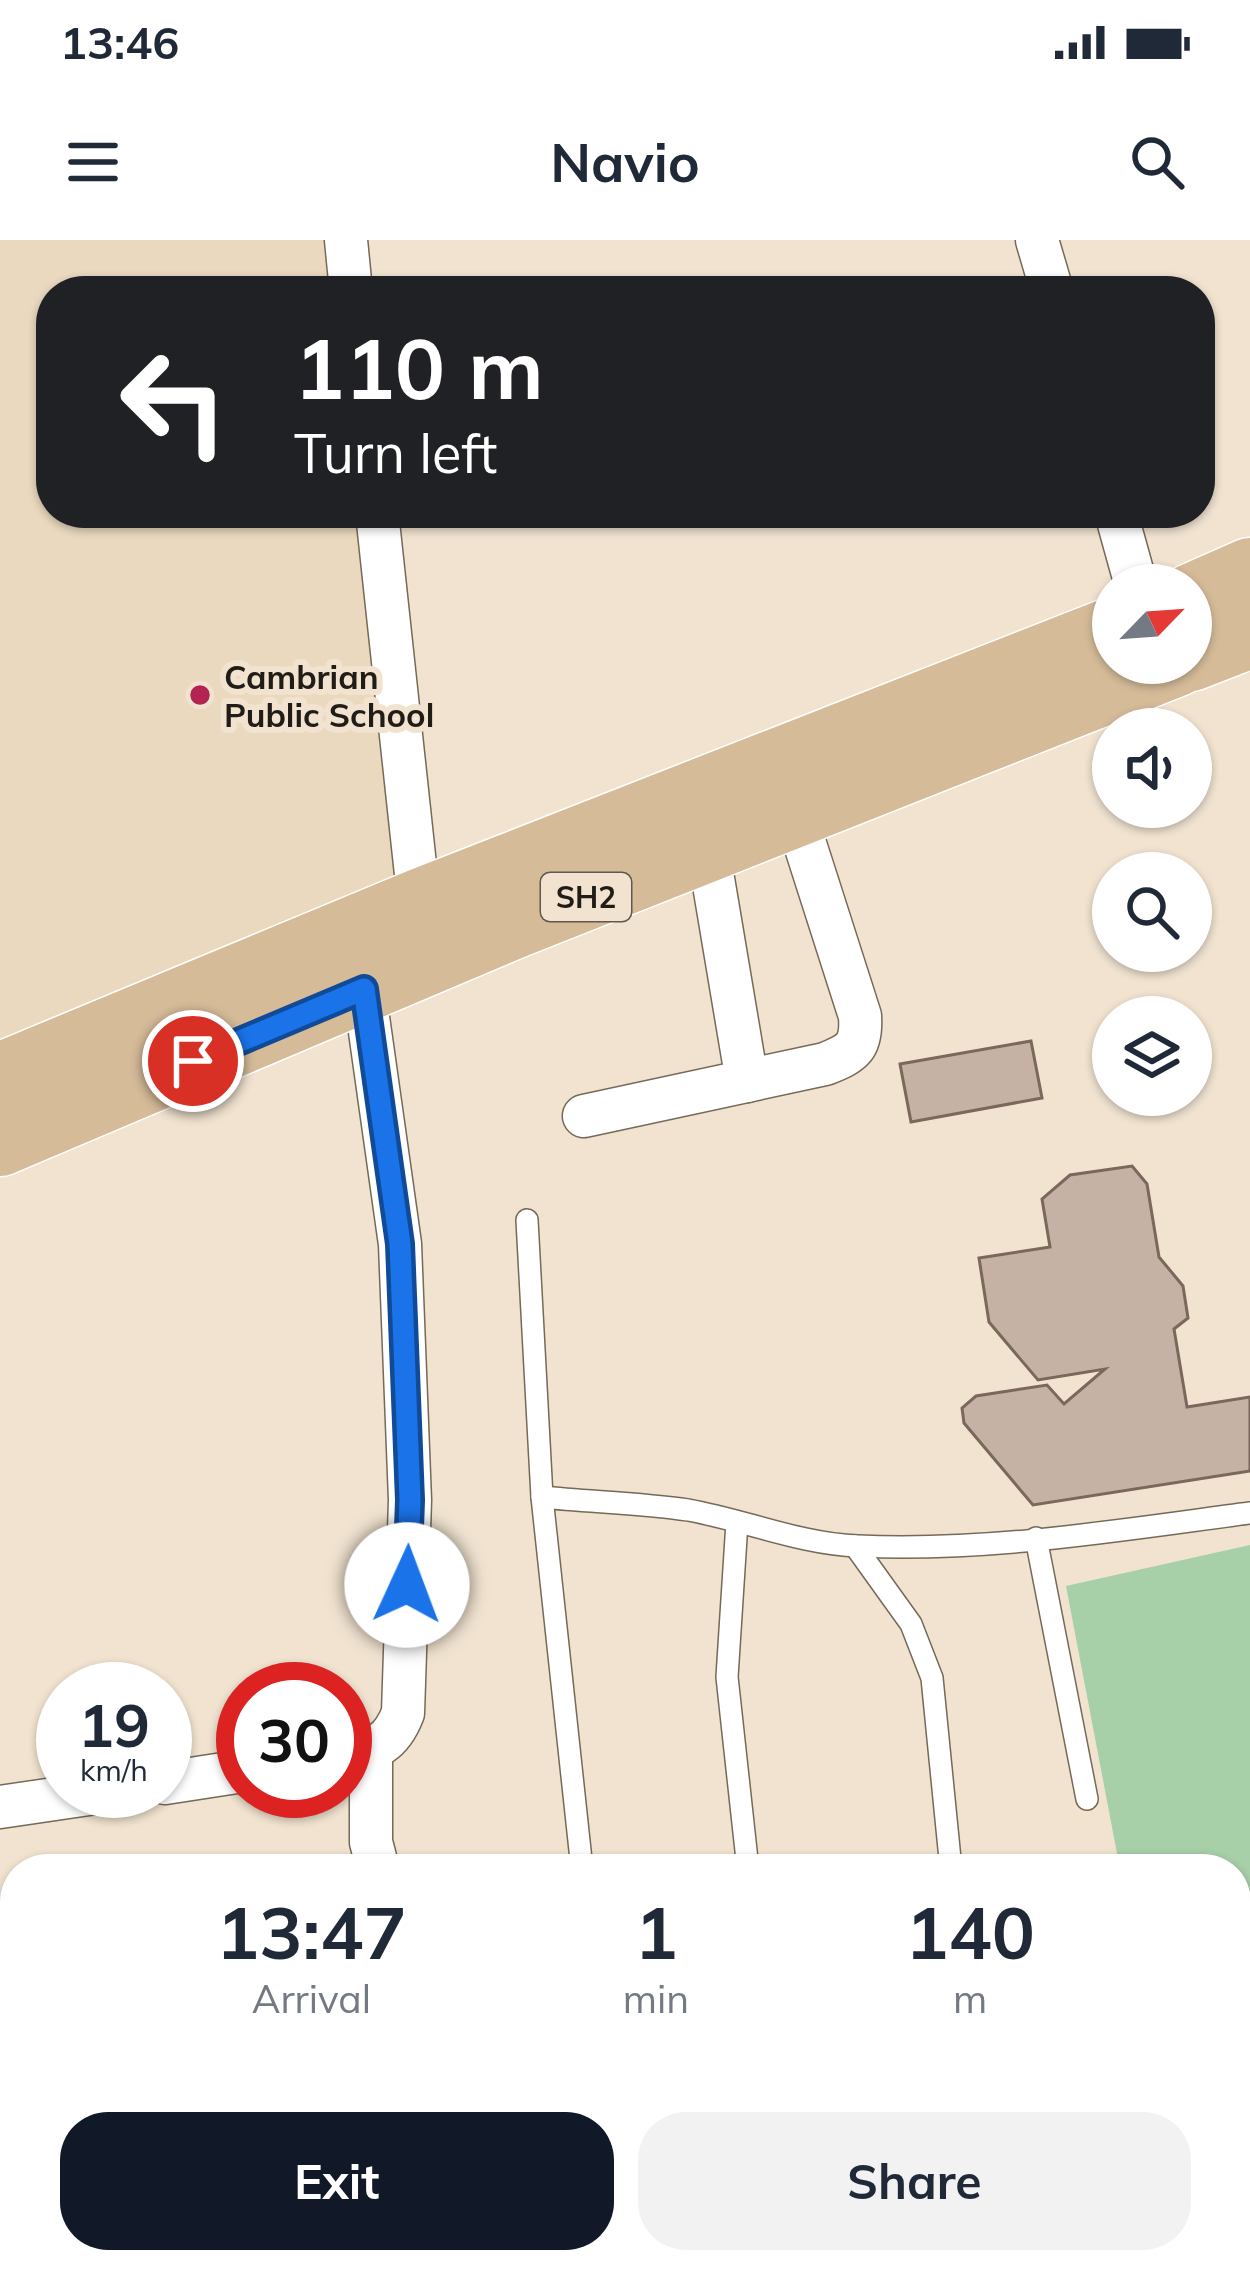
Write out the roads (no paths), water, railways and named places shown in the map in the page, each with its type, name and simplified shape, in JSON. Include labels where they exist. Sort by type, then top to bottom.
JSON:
[{"type":"main road","points":[[1212,588],[1250,571]]},
{"type":"main road","points":[[1212,650],[1250,635]]},
{"type":"main road","name":"SH2","points":[[0,1076],[419,902],[1092,638]]},
{"type":"main road","name":"SH2","points":[[0,1143],[364,989],[1124,684]]},
{"type":"street","points":[[346,240],[350,276]]},
{"type":"street","points":[[1037,240],[1048,276]]},
{"type":"street","points":[[379,528],[419,902]]},
{"type":"street","points":[[1120,528],[1130,564]]},
{"type":"street","points":[[584,1116],[825,1064],[852,1053],[861,1040],[860,1016],[795,813]]},
{"type":"street","points":[[708,849],[747,1081]]},
{"type":"street","points":[[364,989],[400,1244],[410,1500],[403,1713],[394,1736],[372,1746]]},
{"type":"street","points":[[0,1807],[36,1802]]},
{"type":"street","points":[[367,1818],[374,1854]]},
{"type":"lane","points":[[526,1220],[542,1497],[580,1854]]},
{"type":"lane","points":[[542,1497],[689,1510],[855,1546],[1036,1538],[1250,1513]]},
{"type":"lane","points":[[736,1522],[727,1677],[746,1854]]},
{"type":"lane","points":[[1036,1538],[1088,1799]]},
{"type":"lane","points":[[855,1546],[911,1624],[932,1678],[950,1854]]},
{"type":"place","name":"Cambrian Public School","points":[[200,695]]}]
